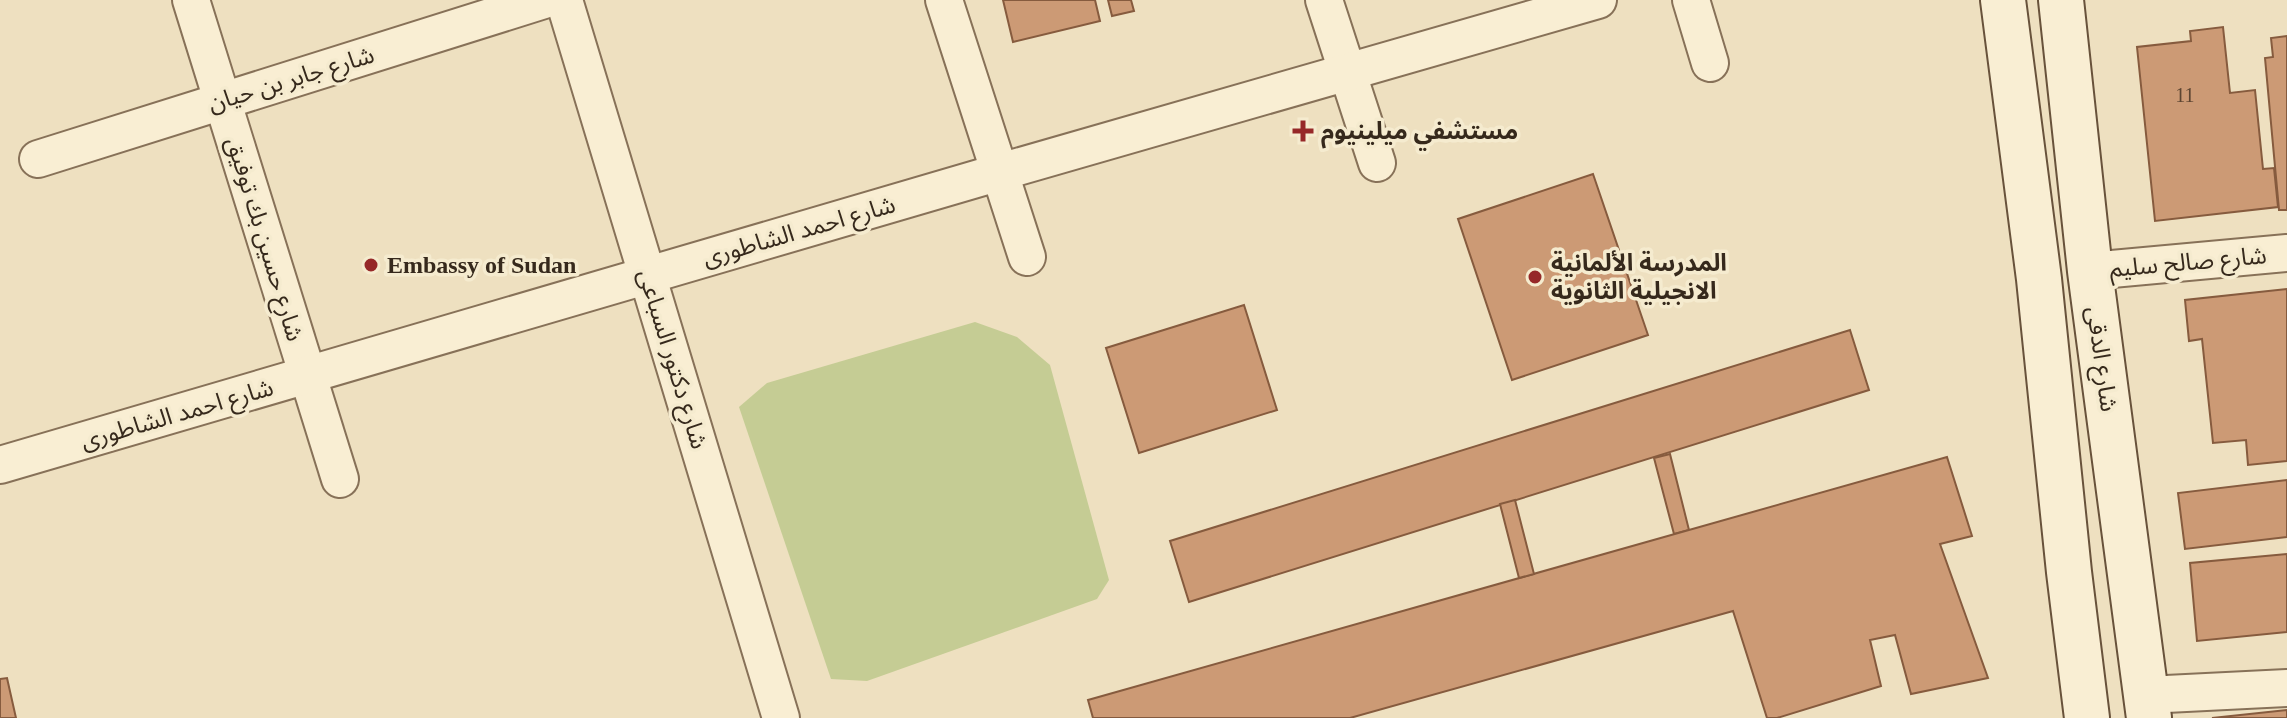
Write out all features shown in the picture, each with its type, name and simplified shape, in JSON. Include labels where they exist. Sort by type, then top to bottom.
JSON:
[{"type":"main road","points":[[2003,0],[2039,279],[2087,718]]},
{"type":"main road","name":"شارع الدقى","points":[[2061,0],[2090,271],[2147,707]]},
{"type":"street","name":"شارع حسين بك توفيق","points":[[191,0],[340,479]]},
{"type":"street","name":"شارع جابر بن حيان","points":[[38,159],[544,0]]},
{"type":"street","name":"شارع دكتور السباعى","points":[[564,0],[781,718]]},
{"type":"street","points":[[944,0],[1027,257]]},
{"type":"street","points":[[1324,0],[1377,163]]},
{"type":"street","name":"شارع احمد الشاطورى","points":[[0,465],[1598,0]]},
{"type":"street","points":[[1691,0],[1710,63]]},
{"type":"street","name":"شارع صالح سليم","points":[[2090,271],[2287,253]]},
{"type":"street","points":[[2147,707],[2287,688]]},
{"type":"green space","points":[[975,322],[1017,337],[1050,365],[1109,580],[1097,599],[867,681],[831,679],[739,407],[767,383]]},
{"type":"building","points":[[1003,0],[1095,0],[1100,21],[1013,42]]},
{"type":"building","points":[[1108,0],[1131,0],[1134,11],[1112,16]]},
{"type":"building","points":[[2223,27],[2230,93],[2255,90],[2263,169],[2274,168],[2278,207],[2155,221],[2137,47],[2191,41],[2190,31]]},
{"type":"building","points":[[2287,36],[2287,210],[2279,210],[2265,58],[2273,57],[2271,38]]},
{"type":"building","points":[[1593,174],[1648,335],[1512,380],[1458,219]]},
{"type":"building","points":[[2287,289],[2287,461],[2248,465],[2246,440],[2213,443],[2202,339],[2189,341],[2185,300]]},
{"type":"building","points":[[1244,305],[1277,410],[1139,453],[1106,348]]},
{"type":"building","points":[[1850,330],[1869,390],[1189,602],[1170,541]]},
{"type":"building","points":[[1670,454],[1689,530],[1674,534],[1654,458]]},
{"type":"building","points":[[1947,457],[1972,536],[1940,544],[1988,678],[1911,694],[1895,635],[1870,640],[1881,686],[1777,718],[1767,718],[1733,611],[1350,718],[1093,718],[1088,700]]},
{"type":"building","points":[[2287,480],[2287,537],[2185,549],[2178,493]]},
{"type":"building","points":[[1515,500],[1534,574],[1519,578],[1500,504]]},
{"type":"building","points":[[2287,554],[2287,632],[2197,641],[2190,563]]},
{"type":"building","points":[[7,678],[16,718],[0,718],[0,679]]},
{"type":"building","points":[[2287,710],[2287,718],[2212,718]]},
{"type":"place","name":"مستشفي ميلينيوم","points":[[1303,131]]},
{"type":"place","name":"Embassy of Sudan","points":[[371,265]]},
{"type":"place","name":"المدرسة الألمانية الانجيلية الثانوية","points":[[1535,277]]}]
